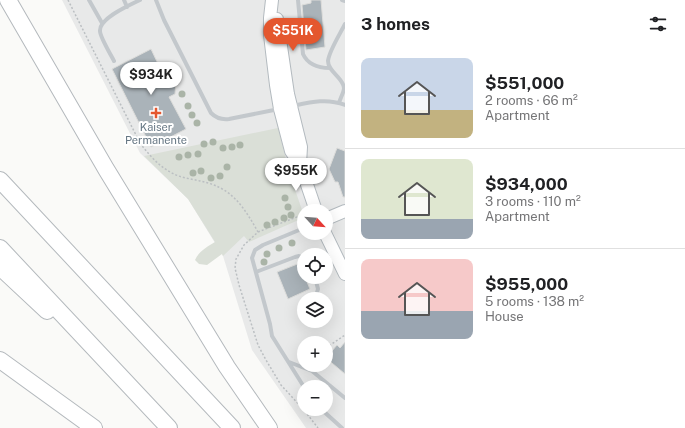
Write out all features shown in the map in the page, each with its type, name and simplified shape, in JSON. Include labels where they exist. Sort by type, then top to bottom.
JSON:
[{"type":"highway","points":[[8,0],[106,169],[227,367],[269,428]]},
{"type":"highway","points":[[0,180],[232,428]]},
{"type":"highway","points":[[0,248],[169,428]]},
{"type":"highway","points":[[0,267],[28,295],[117,373]]},
{"type":"highway","points":[[0,360],[94,428]]},
{"type":"main road","points":[[272,2],[270,40],[276,85],[301,147],[300,164],[314,204]]},
{"type":"main road","points":[[333,216],[345,211]]},
{"type":"main road","points":[[329,240],[345,274]]},
{"type":"lane","points":[[89,0],[102,23]]},
{"type":"lane","points":[[124,0],[128,7]]},
{"type":"lane","points":[[114,61],[99,32],[100,26],[104,20],[140,0]]},
{"type":"lane","points":[[156,0],[164,20],[206,105],[211,113],[216,117],[222,120],[317,101],[328,100],[345,105]]},
{"type":"lane","points":[[298,1],[302,54],[305,60],[310,63],[321,68],[330,68]]},
{"type":"lane","points":[[339,103],[344,89],[341,81],[330,68],[328,63],[330,55],[345,24]]},
{"type":"lane","points":[[297,231],[263,244],[255,250],[252,258],[272,336],[300,380]]},
{"type":"lane","points":[[256,272],[297,256]]},
{"type":"lane","points":[[288,362],[312,371],[345,398]]},
{"type":"lane","points":[[329,416],[342,428]]},
{"type":"path","points":[[68,0],[140,143],[151,158],[178,176],[208,182],[224,190],[237,200],[253,224]]},
{"type":"path","points":[[258,232],[297,217]]},
{"type":"path","points":[[333,343],[345,335]]},
{"type":"shaded area","points":[[62,0],[345,0],[345,428],[306,428],[298,416],[333,416],[333,380],[297,380],[297,415],[252,350],[223,256],[188,199],[140,153]]},
{"type":"shaded area","points":[[278,128],[290,175],[300,204],[297,204],[297,221],[249,242],[244,236],[223,256],[222,254],[207,265],[199,264],[195,260],[199,254],[215,242],[188,199],[144,156]]},
{"type":"building","points":[[311,0],[321,0],[325,47],[306,50],[302,5],[311,3]]},
{"type":"building","name":"Kaiser Permanente","points":[[151,49],[160,68],[177,68],[175,94],[169,97],[186,129],[151,147],[112,69]]},
{"type":"building","points":[[337,148],[345,151],[345,197],[343,197],[338,182],[335,182],[329,169]]},
{"type":"building","points":[[297,264],[297,284],[308,284],[310,289],[303,292],[297,292],[297,295],[288,299],[277,272]]},
{"type":"building","points":[[345,342],[345,374],[333,364],[333,350],[337,345],[340,348]]},
{"type":"place","name":"Kaiser Permanente","points":[[156,113]]}]
